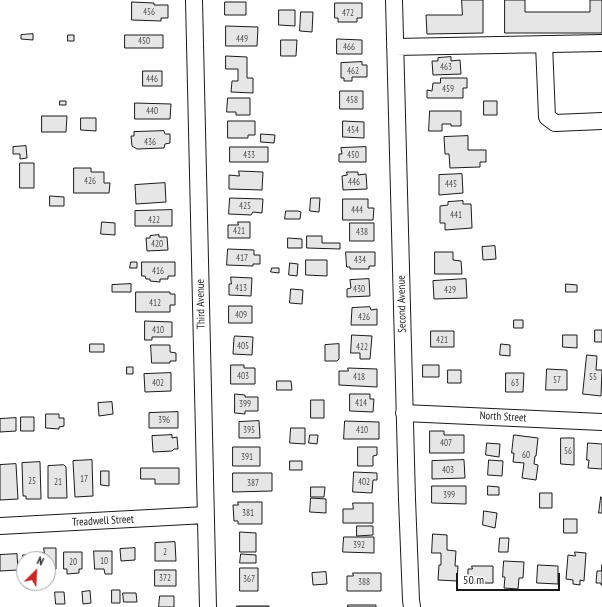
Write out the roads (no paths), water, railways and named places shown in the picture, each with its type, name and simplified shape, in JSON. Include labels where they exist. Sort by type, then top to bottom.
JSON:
[{"type":"street","name":"Third Avenue","points":[[194,0],[208,607]]},
{"type":"street","name":"Second Avenue","points":[[394,0],[404,412],[412,607]]},
{"type":"street","points":[[395,47],[602,43]]},
{"type":"street","points":[[544,44],[547,117],[555,123],[602,121]]},
{"type":"street","name":"North Street","points":[[404,412],[602,422]]},
{"type":"street","name":"Treadwell Street","points":[[0,526],[206,516]]}]
